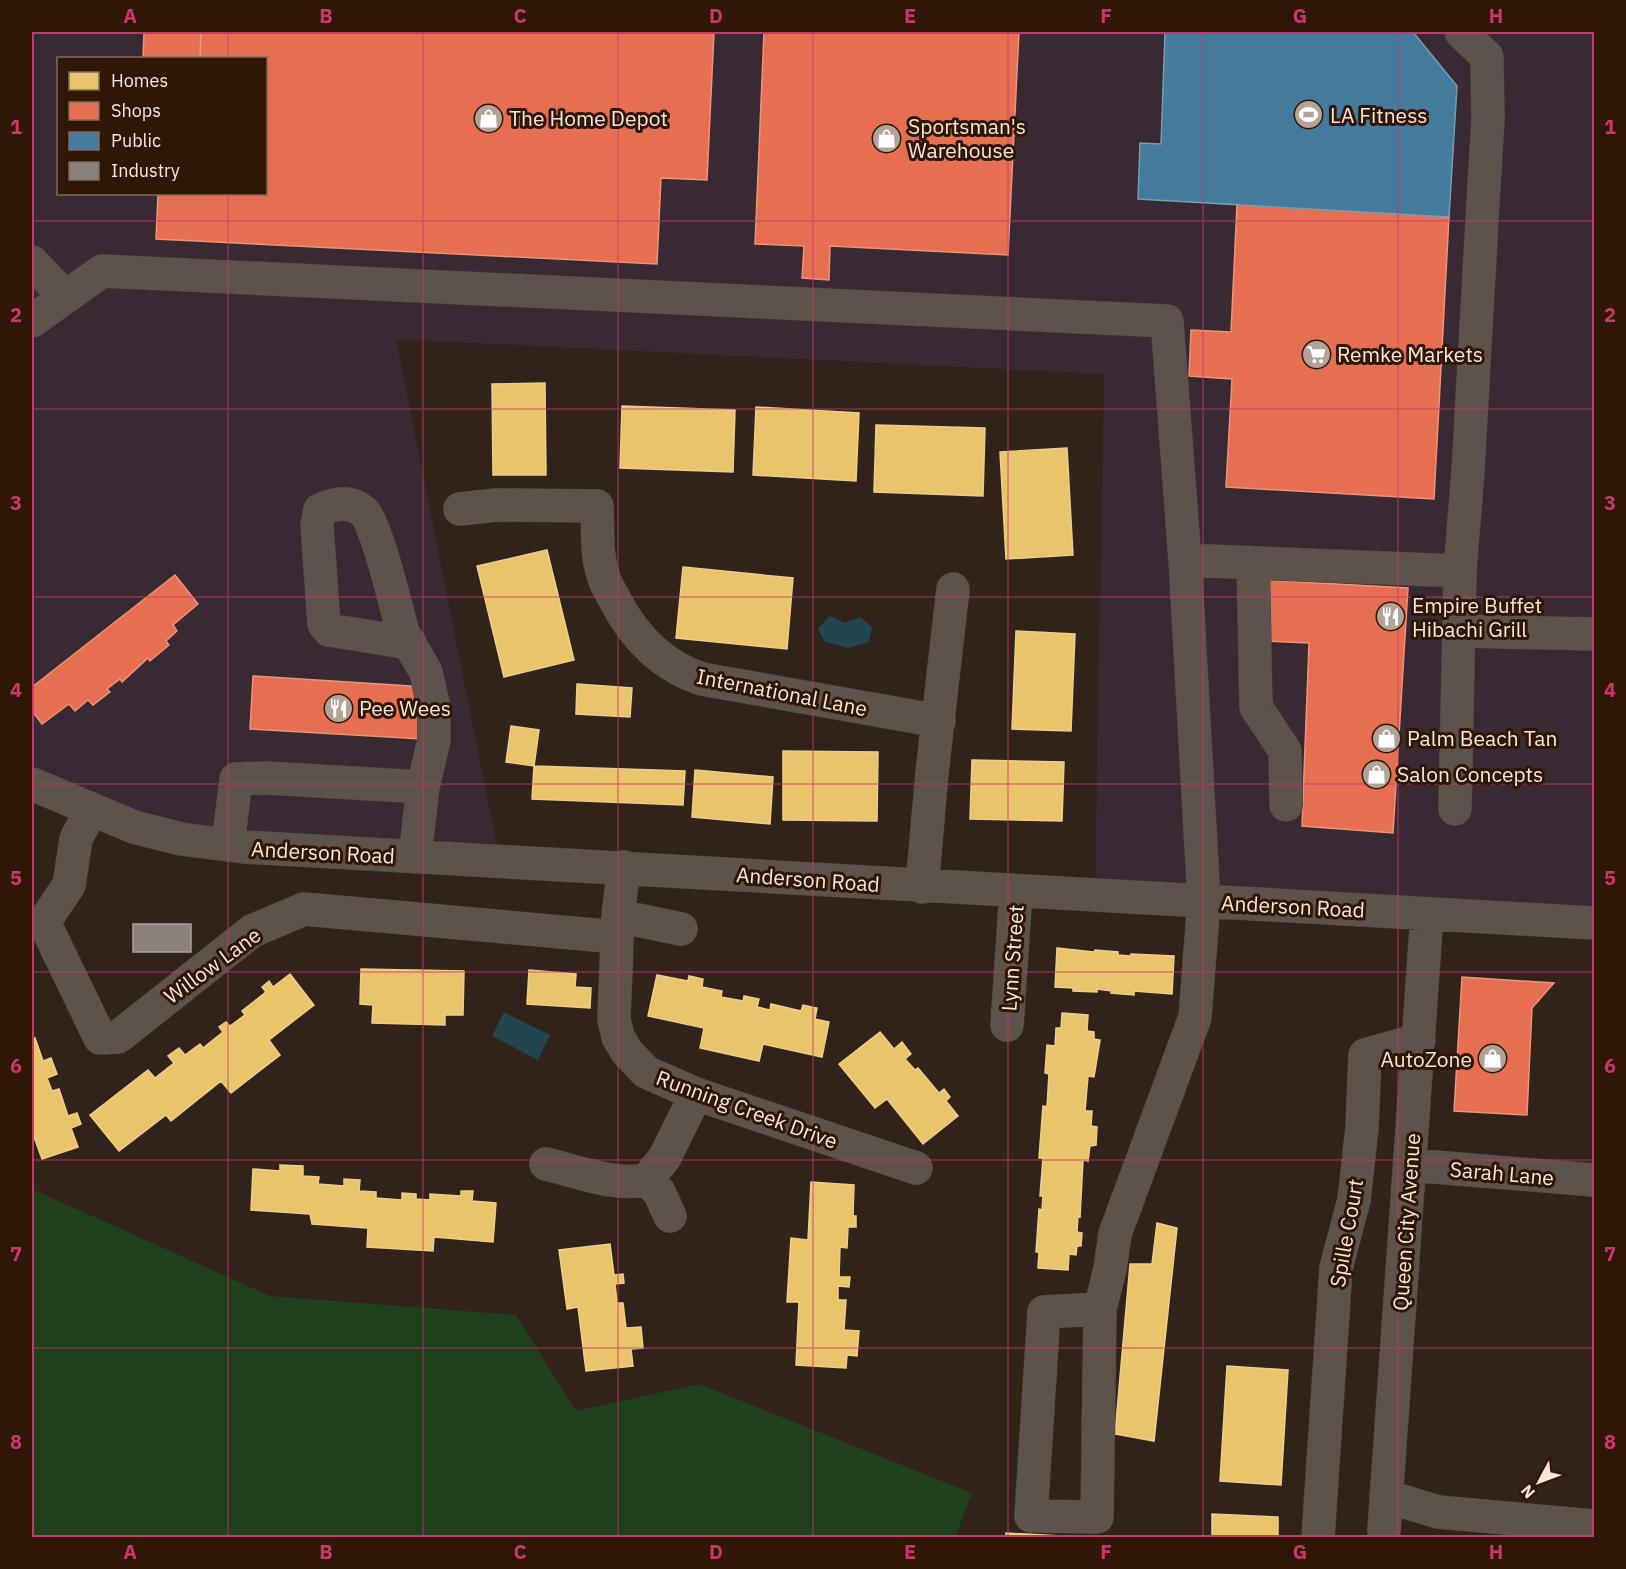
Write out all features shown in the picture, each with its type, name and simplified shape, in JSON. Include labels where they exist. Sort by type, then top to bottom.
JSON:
[{"type":"street","points":[[1455,809],[1460,571],[1488,120],[1487,57],[1461,32]]},
{"type":"street","points":[[32,262],[65,297]]},
{"type":"street","points":[[32,321],[102,271],[1167,321],[1185,560],[1204,901],[1194,1017],[1115,1234],[1110,1269],[1100,1309],[1096,1517],[1031,1516],[1044,1312],[1100,1309]]},
{"type":"street","name":"International Lane","points":[[460,509],[496,505],[597,506],[598,554],[603,578],[626,620],[644,643],[682,673],[702,679],[939,720]]},
{"type":"street","points":[[1185,560],[1460,571]]},
{"type":"street","points":[[1253,563],[1256,707],[1285,751],[1286,805]]},
{"type":"street","points":[[922,887],[932,773],[953,589]]},
{"type":"street","points":[[1460,631],[1594,634]]},
{"type":"street","points":[[410,643],[426,672],[434,708],[434,740],[423,787],[415,857]]},
{"type":"street","points":[[228,845],[236,779],[423,787]]},
{"type":"street","name":"Anderson Road","points":[[32,784],[134,827],[181,839],[228,845],[296,851],[624,867],[922,887],[1594,923]]},
{"type":"street","name":"Willow Lane","points":[[91,810],[76,839],[69,885],[44,921],[100,1038],[118,1037],[252,931],[304,909],[618,927]]},
{"type":"street","name":"Running Creek Drive","points":[[624,867],[618,927],[614,1019],[618,1036],[627,1052],[646,1072],[696,1094],[916,1168]]},
{"type":"street","name":"Lynn Street","points":[[1007,1025],[1016,891]]},
{"type":"street","name":"Queen City Avenue","points":[[1384,1530],[1427,914]]},
{"type":"street","points":[[618,927],[681,929]]},
{"type":"street","name":"Spille Court","points":[[1318,1538],[1336,1268],[1354,1200],[1362,1128],[1365,1055],[1419,1040]]},
{"type":"street","points":[[546,1164],[618,1182],[632,1183],[647,1180],[664,1157],[696,1094]]},
{"type":"street","name":"Sarah Lane","points":[[1410,1166],[1594,1180]]},
{"type":"street","points":[[647,1180],[658,1192],[670,1216]]},
{"type":"street","points":[[1386,1496],[1438,1512],[1594,1526]]},
{"type":"shaded area","points":[[32,32],[1594,32],[1594,923],[1095,895],[1104,374],[396,339],[500,861],[244,847],[32,784]]},
{"type":"green space","points":[[32,1189],[270,1296],[516,1315],[576,1411],[699,1384],[972,1493],[955,1538],[32,1537]]},
{"type":"water","points":[[829,616],[845,623],[860,617],[872,627],[869,642],[848,648],[825,642],[818,629]]},
{"type":"water","points":[[504,1012],[550,1035],[538,1060],[492,1036]]},
{"type":"building: Homes","points":[[545,383],[546,475],[493,475],[492,384]]},
{"type":"building: Homes","points":[[622,406],[735,410],[733,472],[620,468]]},
{"type":"building: Homes","points":[[756,407],[859,413],[856,481],[753,475]]},
{"type":"building: Homes","points":[[876,425],[985,428],[983,496],[874,492]]},
{"type":"building: Homes","points":[[1067,448],[1073,555],[1006,559],[1000,452]]},
{"type":"building: Homes","points":[[547,550],[574,660],[504,677],[477,566]]},
{"type":"building: Homes","points":[[683,567],[793,578],[787,649],[676,638]]},
{"type":"building: Homes","points":[[1016,631],[1075,634],[1071,731],[1012,729]]},
{"type":"building: Homes","points":[[577,684],[632,688],[630,717],[576,714]]},
{"type":"building: Homes","points":[[511,726],[539,730],[534,766],[506,762]]},
{"type":"building: Homes","points":[[783,751],[878,752],[877,821],[783,820]]},
{"type":"building: Homes","points":[[972,760],[1064,762],[1062,821],[970,819]]},
{"type":"building: Homes","points":[[534,766],[685,771],[683,805],[532,799]]},
{"type":"building: Homes","points":[[695,770],[773,777],[770,824],[692,817]]},
{"type":"building: Homes","points":[[1057,948],[1118,952],[1118,955],[1131,956],[1131,954],[1174,956],[1172,994],[1134,991],[1134,995],[1097,989],[1097,992],[1073,991],[1073,988],[1055,987]]},
{"type":"building: Homes","points":[[361,969],[464,971],[463,1015],[445,1015],[445,1025],[372,1023],[373,1005],[360,1004]]},
{"type":"building: Homes","points":[[529,970],[576,974],[575,987],[591,988],[590,1008],[527,1004]]},
{"type":"building: Homes","points":[[290,974],[314,1005],[269,1040],[280,1055],[231,1093],[221,1081],[171,1121],[166,1115],[119,1151],[90,1115],[148,1070],[155,1078],[174,1063],[168,1056],[179,1048],[185,1055],[200,1044],[203,1048],[223,1032],[219,1027],[226,1022],[230,1026],[245,1015],[242,1011],[266,992],[262,987],[269,981],[273,987]]},
{"type":"building: Homes","points":[[657,975],[688,981],[689,976],[703,979],[702,987],[722,991],[721,997],[743,1001],[744,996],[759,999],[757,1007],[770,1010],[771,1004],[801,1011],[803,1005],[817,1008],[815,1019],[829,1022],[822,1057],[763,1044],[759,1061],[700,1048],[704,1028],[648,1016]]},
{"type":"building: Homes","points":[[1062,1013],[1088,1015],[1087,1031],[1094,1032],[1094,1039],[1100,1040],[1094,1077],[1088,1076],[1085,1111],[1092,1111],[1091,1126],[1097,1127],[1096,1145],[1090,1146],[1088,1161],[1083,1160],[1077,1232],[1082,1233],[1081,1246],[1077,1246],[1076,1255],[1069,1254],[1068,1270],[1038,1268],[1039,1252],[1036,1252],[1039,1209],[1042,1210],[1043,1196],[1040,1196],[1043,1158],[1039,1158],[1043,1106],[1047,1107],[1049,1074],[1045,1073],[1047,1045],[1055,1046],[1056,1028],[1061,1028]]},
{"type":"building: Homes","points":[[880,1032],[894,1049],[902,1042],[911,1054],[905,1059],[915,1070],[918,1068],[939,1093],[944,1089],[950,1097],[946,1101],[958,1116],[923,1144],[887,1099],[875,1108],[839,1064]]},
{"type":"building: Homes","points":[[35,1038],[43,1061],[51,1058],[57,1074],[47,1078],[52,1091],[59,1089],[68,1116],[77,1113],[81,1124],[71,1128],[78,1147],[42,1159],[32,1131],[32,1040]]},
{"type":"building: Homes","points":[[280,1165],[303,1166],[303,1176],[319,1177],[318,1184],[344,1186],[344,1179],[360,1180],[359,1191],[376,1192],[376,1198],[402,1200],[402,1193],[416,1194],[416,1199],[430,1200],[430,1194],[461,1196],[461,1191],[473,1191],[472,1201],[496,1203],[493,1242],[434,1237],[433,1251],[367,1247],[368,1228],[312,1224],[310,1214],[251,1210],[253,1169],[280,1171]]},
{"type":"building: Homes","points":[[811,1182],[854,1185],[853,1216],[856,1216],[856,1227],[848,1227],[847,1248],[840,1247],[839,1277],[850,1277],[849,1287],[838,1286],[838,1300],[846,1300],[844,1330],[859,1331],[857,1356],[847,1355],[846,1368],[796,1365],[799,1302],[787,1302],[791,1238],[808,1240]]},
{"type":"building: Homes","points":[[1157,1223],[1177,1228],[1154,1441],[1115,1434],[1130,1264],[1152,1264]]},
{"type":"building: Homes","points":[[610,1244],[614,1275],[623,1274],[624,1283],[615,1284],[617,1303],[623,1303],[626,1328],[641,1327],[643,1348],[631,1349],[633,1366],[586,1371],[578,1307],[567,1309],[559,1250]]},
{"type":"building: Homes","points":[[1227,1366],[1288,1370],[1281,1485],[1220,1481]]},
{"type":"building: Homes","points":[[1212,1514],[1278,1517],[1278,1538],[1212,1538]]},
{"type":"building: Homes","points":[[1006,1533],[1100,1538],[1006,1538]]},
{"type":"building: Shops","points":[[144,32],[201,32],[200,57],[143,57]]},
{"type":"building: Shops","name":"The Home Depot","points":[[201,32],[714,32],[707,180],[661,178],[657,264],[156,239],[158,195],[267,195],[267,57],[200,57]]},
{"type":"building: Shops","name":"Sportsman's Warehouse","points":[[764,32],[1019,32],[1008,255],[830,246],[829,280],[802,278],[804,246],[755,244]]},
{"type":"building: Shops","name":"Remke Markets","points":[[1237,204],[1449,217],[1434,499],[1226,487],[1232,379],[1189,376],[1191,330],[1231,332]]},
{"type":"building: Shops","points":[[175,575],[198,604],[173,625],[177,631],[166,641],[169,645],[150,661],[148,658],[122,682],[120,679],[107,689],[110,692],[93,705],[88,700],[75,711],[69,704],[42,724],[32,711],[32,687]]},
{"type":"building: Shops","points":[[1266,580],[1408,588],[1393,833],[1302,826],[1309,643],[1263,641]]},
{"type":"building: Shops","name":"Pee Wees","points":[[253,676],[426,687],[422,739],[250,729]]},
{"type":"building: Shops","name":"AutoZone","points":[[1462,977],[1554,983],[1532,1008],[1527,1115],[1454,1111]]},
{"type":"building: Public","name":"LA Fitness","points":[[1165,32],[1413,32],[1457,86],[1449,217],[1138,199],[1140,143],[1161,144]]},
{"type":"building: Industry","points":[[133,924],[191,924],[191,952],[133,952]]},
{"type":"place","name":"LA Fitness","points":[[1309,115]]},
{"type":"place","name":"The Home Depot","points":[[488,118]]},
{"type":"place","name":"Sportsman's Warehouse","points":[[887,138]]},
{"type":"place","name":"Remke Markets","points":[[1316,354]]},
{"type":"place","name":"Empire Buffet Hibachi Grill","points":[[1391,617]]},
{"type":"place","name":"Pee Wees","points":[[338,708]]},
{"type":"place","name":"Palm Beach Tan","points":[[1386,738]]},
{"type":"place","name":"Salon Concepts","points":[[1376,774]]},
{"type":"place","name":"AutoZone","points":[[1493,1059]]}]
